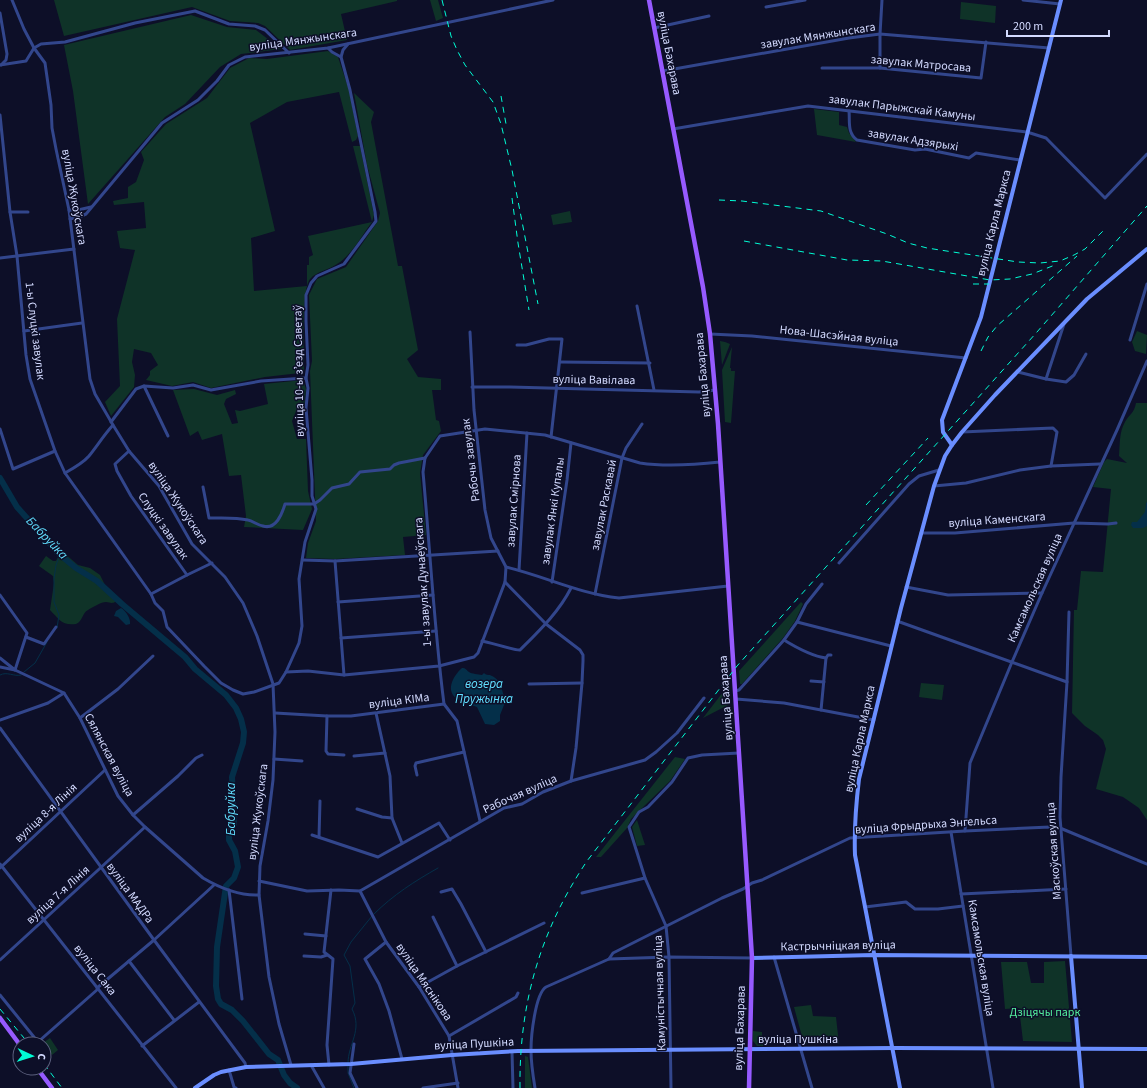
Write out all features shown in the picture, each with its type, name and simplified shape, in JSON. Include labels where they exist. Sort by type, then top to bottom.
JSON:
[{"type":"main road","name":"вуліца Бахарава","points":[[649,0],[703,287],[710,334],[736,699],[752,958],[749,1088]]},
{"type":"main road","name":"вуліца Карла Маркса","points":[[952,445],[943,432],[942,420],[981,317],[1061,2]]},
{"type":"main road","name":"вуліца Карла Маркса","points":[[900,1088],[873,955],[855,855],[854,838],[856,802],[897,621],[934,486],[945,456],[962,432],[1087,299],[1146,251]]},
{"type":"main road","name":"Кастрычніцкая вуліца","points":[[752,958],[873,955],[1147,957]]},
{"type":"main road","name":"Маскоўская вуліца","points":[[1071,956],[1082,1088]]},
{"type":"main road","points":[[0,1018],[13,1036]]},
{"type":"main road","name":"вуліца Пушкіна","points":[[195,1088],[214,1075],[229,1070],[246,1067],[349,1064],[452,1055],[531,1051],[892,1048],[1147,1049]]},
{"type":"main road","points":[[43,1076],[52,1088]]},
{"type":"street","name":"вуліца Жукоўскага","points":[[12,0],[24,30],[34,48],[45,63],[51,105],[52,128],[69,210],[90,379],[95,394],[110,422],[129,451],[159,486],[192,544],[225,578],[242,603],[257,636],[273,684],[275,713],[274,759],[259,881],[259,895],[270,977],[279,1024],[292,1065]]},
{"type":"street","name":"вуліца Мянжынскага","points":[[70,219],[86,214],[162,123],[198,100],[217,81],[229,65],[244,57],[328,48],[553,0]]},
{"type":"street","points":[[766,7],[805,0]]},
{"type":"street","points":[[880,68],[882,0]]},
{"type":"street","points":[[1023,0],[1061,2]]},
{"type":"street","points":[[0,65],[26,61],[34,48],[41,44],[65,42],[135,23],[195,11],[229,24],[255,26],[265,30],[290,53]]},
{"type":"street","points":[[0,13],[7,54],[6,60],[0,65]]},
{"type":"street","points":[[654,28],[709,16]]},
{"type":"street","name":"завулак Мянжынскага","points":[[662,71],[849,38],[880,34],[1049,48]]},
{"type":"street","name":"завулак Матросава","points":[[822,68],[880,68],[981,78],[986,42]]},
{"type":"street","points":[[328,48],[341,57],[343,50],[348,44]]},
{"type":"street","name":"вуліца 10-ы зʼезд Саветаў","points":[[273,684],[279,682],[286,672],[299,643],[302,626],[299,578],[304,542],[316,509],[312,496],[306,408],[308,388],[306,378],[308,366],[306,295],[311,283],[317,276],[344,264],[376,221],[350,90],[341,57]]},
{"type":"street","name":"завулак Парыжскай Камуны","points":[[674,129],[808,106],[1027,132],[1046,138],[1105,198],[1147,154]]},
{"type":"street","name":"завулак Адзярыхі","points":[[850,111],[850,132],[853,138],[857,140],[915,150],[925,149],[969,158],[976,153],[1020,160]]},
{"type":"street","name":"1-ы Слуцкі завулак","points":[[0,115],[30,380],[55,451],[66,473],[151,594]]},
{"type":"street","points":[[69,210],[78,210],[91,207]]},
{"type":"street","points":[[10,212],[28,212]]},
{"type":"street","points":[[0,258],[74,249]]},
{"type":"street","points":[[1130,340],[1147,284]]},
{"type":"street","points":[[637,306],[650,363],[654,390]]},
{"type":"street","points":[[24,331],[82,322]]},
{"type":"street","points":[[1046,379],[1065,322]]},
{"type":"street","name":"Рабочы завулак","points":[[286,672],[308,671],[344,674],[439,666],[474,657],[478,653],[506,582],[506,567],[491,538],[487,523],[472,387],[470,332]]},
{"type":"street","name":"Нова-Шасэйная вуліца","points":[[710,334],[752,336],[966,358]]},
{"type":"street","points":[[517,345],[526,345],[549,339],[562,339],[551,437]]},
{"type":"street","points":[[1018,372],[1066,382],[1077,371],[1086,354]]},
{"type":"street","name":"Камсамольская вуліца","points":[[966,830],[970,763],[1042,593],[1147,361]]},
{"type":"street","points":[[560,362],[650,363]]},
{"type":"street","points":[[110,422],[136,388],[144,386],[173,388],[193,385],[211,390],[261,380],[306,378]]},
{"type":"street","points":[[144,386],[168,436]]},
{"type":"street","name":"вуліца Вавілава","points":[[472,387],[510,386],[700,392],[715,390]]},
{"type":"street","name":"завулак Раскавай","points":[[595,594],[622,458],[626,448],[642,424]]},
{"type":"street","points":[[66,473],[89,457],[113,425]]},
{"type":"street","points":[[962,432],[1053,428],[1057,432],[1051,466]]},
{"type":"street","points":[[0,429],[13,469],[55,451]]},
{"type":"street","points":[[203,487],[209,518],[234,518],[249,520],[263,526],[271,526],[281,514],[285,504],[314,504],[332,488],[349,484],[360,472],[390,469],[399,463],[425,458],[440,436],[485,429],[551,437],[640,463],[678,466],[720,462]]},
{"type":"street","name":"завулак Смірнова","points":[[519,570],[527,433]]},
{"type":"street","name":"завулак Янкі Купалы","points":[[552,582],[571,443]]},
{"type":"street","name":"Слуцкі завулак","points":[[129,451],[115,464],[117,471],[131,496],[187,575],[151,594]]},
{"type":"street","name":"1-ы завулак Дунаеўскага","points":[[425,458],[423,472],[439,666],[444,704]]},
{"type":"street","points":[[934,486],[966,483],[1020,470],[1051,466],[1100,464]]},
{"type":"street","points":[[838,563],[909,484],[919,476],[939,470]]},
{"type":"street","name":"вуліца Каменскага","points":[[921,533],[955,533],[1074,523],[1116,523]]},
{"type":"street","points":[[302,560],[335,561],[498,551]]},
{"type":"street","points":[[335,561],[344,674]]},
{"type":"street","points":[[187,575],[212,563]]},
{"type":"street","points":[[506,567],[572,588],[607,597],[630,598],[728,586]]},
{"type":"street","points":[[506,582],[546,624],[580,650],[583,655],[576,748],[571,781]]},
{"type":"street","points":[[735,691],[739,690],[784,640],[797,622],[806,604],[822,584]]},
{"type":"street","points":[[906,587],[948,595],[1042,593]]},
{"type":"street","points":[[482,641],[503,645],[517,651],[520,650],[546,624],[566,599],[572,588]]},
{"type":"street","points":[[151,594],[155,602],[163,611],[167,627],[221,683],[243,694],[254,692],[273,684]]},
{"type":"street","points":[[0,595],[27,633],[15,670]]},
{"type":"street","points":[[338,602],[433,595]]},
{"type":"street","name":"Маскоўская вуліца","points":[[1070,612],[1060,828],[1071,956]]},
{"type":"street","points":[[897,621],[1067,682]]},
{"type":"street","points":[[797,622],[891,646]]},
{"type":"street","points":[[26,637],[44,644],[56,627]]},
{"type":"street","points":[[341,638],[436,631]]},
{"type":"street","points":[[784,640],[817,657],[826,658],[828,655],[831,655]]},
{"type":"street","points":[[80,718],[118,688],[153,656]]},
{"type":"street","points":[[0,658],[15,670],[64,693]]},
{"type":"street","points":[[821,710],[826,658]]},
{"type":"street","points":[[0,667],[15,670]]},
{"type":"street","points":[[811,681],[824,682]]},
{"type":"street","points":[[529,684],[582,683]]},
{"type":"street","points":[[0,720],[48,703],[64,693]]},
{"type":"street","name":"Сялянская вуліца","points":[[64,693],[80,718],[118,796],[133,815],[203,878],[222,888],[249,896],[259,895]]},
{"type":"street","name":"Рабочая вуліца","points":[[360,891],[504,808],[522,804],[543,792],[571,781],[644,760],[656,752],[676,733],[704,698]]},
{"type":"street","points":[[736,699],[784,703],[874,720]]},
{"type":"street","name":"вуліца КІМа","points":[[275,713],[327,716],[376,713],[444,704],[456,721],[480,821]]},
{"type":"street","points":[[376,713],[390,776],[392,818],[402,843]]},
{"type":"street","points":[[327,716],[326,751],[328,754],[344,755]]},
{"type":"street","name":"вуліца МАДРа","points":[[0,728],[245,1063],[246,1067]]},
{"type":"street","points":[[416,775],[416,763],[464,752]]},
{"type":"street","points":[[354,756],[386,753]]},
{"type":"street","name":"вуліца Бахарава","points":[[629,828],[639,812],[648,807],[672,782],[688,758],[702,755],[739,753]]},
{"type":"street","points":[[133,815],[178,776],[196,758],[202,755]]},
{"type":"street","points":[[274,759],[302,761]]},
{"type":"street","name":"вуліца 8-я Лінія","points":[[1,866],[105,770]]},
{"type":"street","points":[[319,837],[320,801]]},
{"type":"street","points":[[357,809],[382,817],[392,818]]},
{"type":"street","points":[[312,835],[378,857],[439,823],[450,840]]},
{"type":"street","name":"вуліца 7-я Лінія","points":[[0,960],[145,827]]},
{"type":"street","name":"вуліца Фрыдрыха Энгельса","points":[[608,959],[613,953],[747,887],[752,883],[762,880],[831,847],[854,838],[966,830],[1050,827],[1060,828],[1147,864]]},
{"type":"street","name":"Камуністычная вуліца","points":[[629,828],[645,878],[666,926],[669,957],[671,1088]]},
{"type":"street","name":"Камсамольская вуліца","points":[[951,832],[993,1088]]},
{"type":"street","name":"вуліца Сака","points":[[1,866],[176,1088]]},
{"type":"street","points":[[582,893],[645,878]]},
{"type":"street","points":[[259,881],[308,891],[360,891]]},
{"type":"street","points":[[0,995],[38,1042],[154,940],[214,884]]},
{"type":"street","points":[[441,892],[452,889],[486,952]]},
{"type":"street","points":[[961,894],[1066,889]]},
{"type":"street","points":[[229,890],[242,999]]},
{"type":"street","points":[[329,1065],[327,1045],[333,959],[324,952],[332,890]]},
{"type":"street","name":"вуліца Мяснікова","points":[[360,891],[386,942],[419,987],[449,1036],[458,1088]]},
{"type":"street","points":[[865,907],[906,902],[915,909],[938,910],[963,906]]},
{"type":"street","points":[[433,917],[457,966]]},
{"type":"street","points":[[419,987],[457,966],[544,923]]},
{"type":"street","points":[[305,934],[326,936]]},
{"type":"street","points":[[386,942],[365,959],[379,984],[389,1010],[402,1059]]},
{"type":"street","points":[[304,956],[321,957],[327,955]]},
{"type":"street","name":"Кастрычніцкая вуліца","points":[[531,1051],[532,1031],[540,995],[544,989],[608,959],[669,957],[752,958]]},
{"type":"street","points":[[774,957],[812,1088]]},
{"type":"street","points":[[129,961],[174,1020]]},
{"type":"street","points":[[449,1036],[516,997],[518,993]]},
{"type":"street","points":[[142,1046],[199,1002]]},
{"type":"street","points":[[354,1044],[349,1064],[350,1073],[357,1088]]},
{"type":"street","points":[[531,1051],[535,1088]]},
{"type":"street","points":[[512,1052],[513,1088]]},
{"type":"street","points":[[311,1065],[324,1088]]},
{"type":"street","points":[[229,1070],[234,1087],[236,1088]]},
{"type":"street","points":[[423,1088],[458,1083]]},
{"type":"green space","points":[[54,0],[397,1],[341,14],[347,40],[290,50],[265,26],[258,23],[230,21],[192,7],[64,36]]},
{"type":"green space","points":[[430,0],[438,0],[443,18],[436,21]]},
{"type":"green space","points":[[961,2],[996,6],[995,23],[960,19]]},
{"type":"green space","points":[[191,15],[227,27],[256,30],[281,49],[241,54],[220,67],[185,104],[165,117],[88,204],[73,91],[64,45]]},
{"type":"green space","points":[[328,51],[338,57],[349,90],[358,136],[356,140],[352,142],[339,92],[287,102],[250,123],[275,231],[251,238],[254,291],[307,286],[304,309],[304,371],[300,373],[265,377],[211,388],[193,382],[172,386],[146,380],[150,375],[150,371],[158,365],[151,353],[134,349],[132,362],[135,375],[134,387],[111,416],[105,402],[120,386],[117,319],[135,250],[120,248],[117,231],[146,228],[144,202],[114,205],[113,201],[128,198],[128,187],[136,182],[144,160],[141,152],[166,124],[207,98],[230,68],[249,58],[267,59]]},
{"type":"green space","points":[[354,93],[374,112],[371,122],[398,266],[402,266],[418,350],[407,359],[418,377],[441,379],[441,390],[432,390],[436,420],[439,421],[441,431],[423,455],[420,473],[426,535],[403,537],[405,555],[335,559],[306,558],[308,543],[316,521],[310,371],[312,361],[309,295],[317,279],[346,267],[378,221],[380,213],[367,165]]},
{"type":"green space","points":[[814,109],[839,112],[839,125],[847,127],[849,133],[856,142],[817,135]]},
{"type":"green space","points":[[353,146],[360,146],[374,215],[372,222]]},
{"type":"green space","points":[[570,211],[572,222],[553,225],[551,215]]},
{"type":"green space","points":[[372,222],[352,250],[342,260],[334,266],[313,276],[307,286],[307,265],[309,265],[309,257],[313,255],[308,236]]},
{"type":"green space","points":[[1137,331],[1147,335],[1146,354],[1135,351],[1132,342]]},
{"type":"green space","points":[[720,341],[730,344],[722,365]]},
{"type":"green space","points":[[732,347],[730,368],[731,371],[735,371],[731,423],[725,422],[722,370]]},
{"type":"green space","points":[[303,380],[306,389],[304,409],[296,411],[292,421],[297,439],[306,439],[308,491],[312,509],[303,530],[244,527],[246,516],[241,475],[229,476],[222,434],[202,440],[198,431],[190,436],[173,390],[194,389],[217,395],[235,390],[236,394],[226,399],[224,404],[232,424],[238,423],[235,410],[240,411],[268,404],[264,384]]},
{"type":"green space","points":[[1136,403],[1147,403],[1147,820],[1139,808],[1123,797],[1096,789],[1106,749],[1103,740],[1085,726],[1072,713],[1074,610],[1077,610],[1081,571],[1103,572],[1111,489],[1093,487],[1104,462],[1107,459],[1127,463],[1119,456],[1121,434],[1123,426],[1133,411]]},
{"type":"green space","points":[[60,553],[64,553],[78,565],[90,568],[100,575],[105,585],[118,597],[115,602],[104,602],[86,611],[80,621],[76,624],[67,624],[58,619],[50,610],[54,583],[53,576],[39,566],[46,556],[53,561],[56,561]]},
{"type":"green space","points":[[801,602],[803,604],[795,621],[783,638],[742,684],[740,684],[739,671]]},
{"type":"green space","points":[[730,683],[730,704],[703,718]]},
{"type":"green space","points":[[921,683],[944,685],[942,700],[919,697]]},
{"type":"green space","points":[[675,757],[685,759],[670,781],[631,819],[627,828],[601,857],[596,857]]},
{"type":"green space","points":[[637,820],[645,845],[637,846],[632,827]]},
{"type":"green space","name":"Дзіцячы парк","points":[[1065,961],[1072,1042],[1023,1041],[1019,1008],[1005,1009],[1001,962],[1027,962],[1031,983],[1044,983],[1044,962]]},
{"type":"green space","points":[[811,1005],[813,1016],[836,1017],[839,1044],[804,1044],[794,1007]]},
{"type":"green space","points":[[753,1031],[762,1032],[762,1039],[767,1039],[767,1046],[757,1046],[753,1041]]},
{"type":"green space","points":[[52,1041],[58,1050],[52,1055]]},
{"type":"green space","points":[[525,1056],[528,1057],[532,1088],[525,1088]]},
{"type":"water","points":[[1147,502],[1147,526],[1143,528],[1133,528],[1131,525],[1132,522],[1137,522],[1145,512]]},
{"type":"water","points":[[121,608],[128,615],[130,624],[126,625],[118,617],[114,616],[116,611]]},
{"type":"water","name":"возера Пружынка","points":[[462,668],[472,673],[482,675],[484,673],[491,675],[496,678],[500,684],[506,700],[500,715],[500,721],[494,725],[485,724],[477,707],[454,697],[451,688],[453,680]]},
{"type":"waterway","name":"Бабруйка","points":[[0,478],[17,507],[59,554],[76,568],[97,581],[185,657],[195,669],[226,695],[236,708],[241,719],[244,732],[243,743],[232,777],[234,824],[229,834],[229,840],[235,851],[238,867],[234,878],[226,886],[217,947],[216,986],[218,999],[221,1004],[232,1010],[243,1021],[269,1054],[278,1060],[284,1075],[290,1083],[297,1088]]},
{"type":"waterway","points":[[57,628],[59,615],[54,602],[54,579],[56,565],[60,555]]},
{"type":"waterway","points":[[24,672],[35,663],[47,642]]},
{"type":"waterway","points":[[0,675],[21,675]]},
{"type":"waterway","points":[[374,914],[404,889],[438,868]]},
{"type":"waterway","points":[[348,1063],[356,1030],[356,1024],[352,1009],[355,1003],[350,966],[344,955],[351,942],[372,916]]},
{"type":"waterway","points":[[348,1066],[348,1073],[354,1088]]},
{"type":"railway","points":[[442,0],[451,36],[457,50],[465,65],[493,102],[501,124],[512,170],[538,304]]},
{"type":"railway","points":[[501,96],[506,124]]},
{"type":"railway","points":[[512,198],[529,310]]},
{"type":"railway","points":[[719,200],[742,201],[821,211],[908,243],[927,248],[1018,262],[1040,263],[1060,261],[1085,249],[1104,230]]},
{"type":"railway","points":[[520,1088],[523,1027],[528,998],[536,969],[545,941],[557,914],[587,861],[737,666],[1037,332],[1147,206]]},
{"type":"railway","points":[[744,241],[847,260],[882,261],[990,280],[1010,279],[1032,274],[1055,265]]},
{"type":"railway","points":[[981,351],[988,337],[997,326],[1077,256]]},
{"type":"railway","points":[[973,284],[989,284]]},
{"type":"railway","points":[[866,505],[928,438]]},
{"type":"railway","points":[[0,1009],[22,1036]]},
{"type":"railway","points":[[52,1075],[62,1088]]}]
